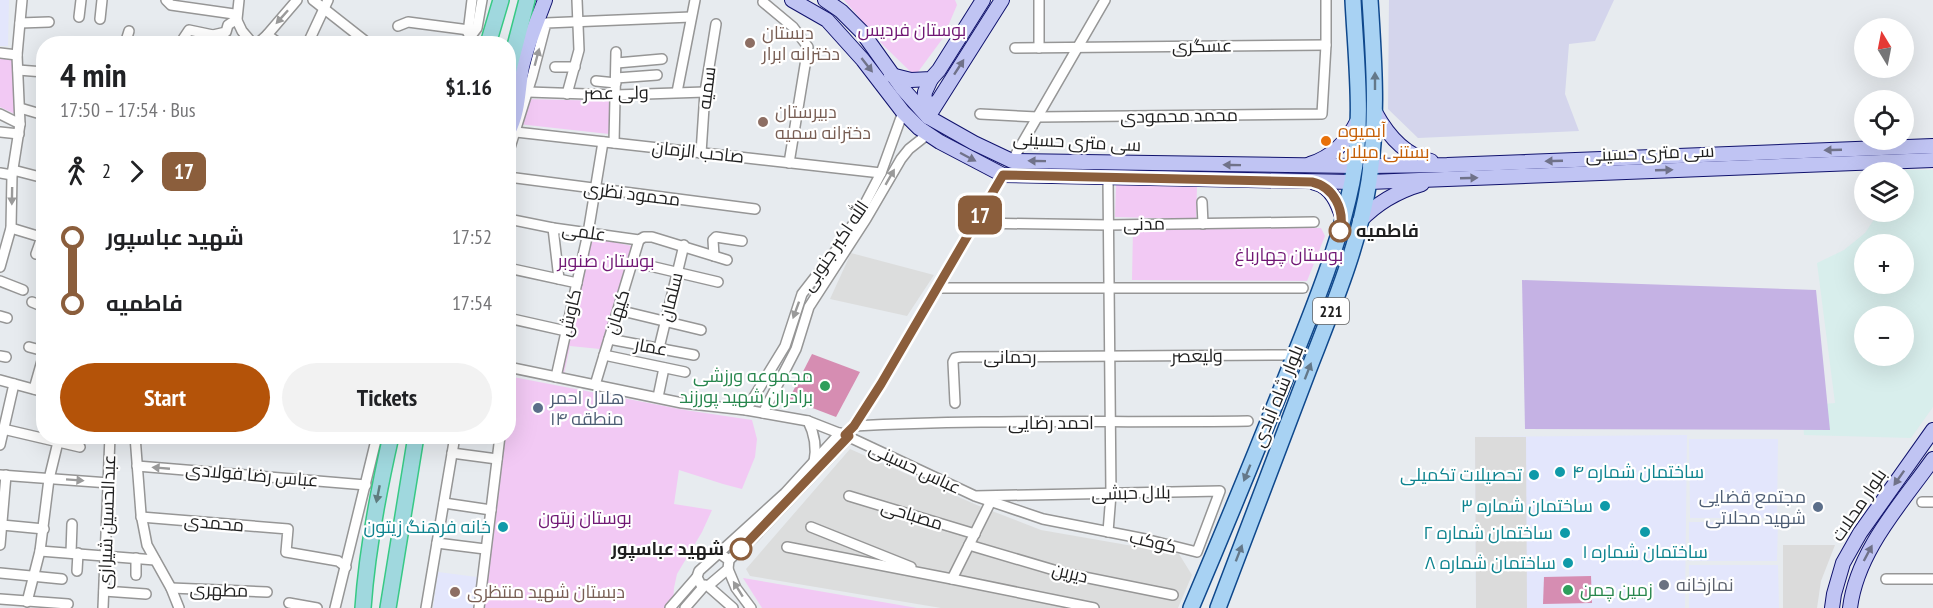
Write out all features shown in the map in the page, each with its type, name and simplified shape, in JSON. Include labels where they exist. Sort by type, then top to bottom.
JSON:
[{"type":"highway","points":[[475,36],[491,0]]},
{"type":"highway","points":[[490,36],[501,0]]},
{"type":"highway","points":[[516,42],[527,0]]},
{"type":"highway","points":[[363,608],[366,570],[378,495],[389,444]]},
{"type":"highway","points":[[388,608],[415,444]]},
{"type":"highway","points":[[353,608],[366,570]]},
{"type":"highway","points":[[394,572],[397,608]]},
{"type":"main road","points":[[516,109],[522,66],[545,0]]},
{"type":"main road","points":[[792,0],[827,20],[863,60],[903,112],[928,134],[1003,175],[1012,160]]},
{"type":"main road","name":"سی متری حسینی","points":[[825,0],[841,11],[861,32],[891,75],[918,106],[932,111],[974,143],[1012,160],[1354,166]]},
{"type":"main road","points":[[983,0],[939,69],[930,79],[924,100],[932,111],[1002,0]]},
{"type":"main road","name":"بلوار شاه آبادی","points":[[1191,608],[1321,288],[1343,219],[1352,182],[1358,120],[1353,0]]},
{"type":"main road","name":"بلوار شاه آبادی","points":[[1218,608],[1328,319],[1360,221],[1369,182],[1375,112],[1375,67],[1370,0]]},
{"type":"main road","points":[[891,75],[911,80],[930,79]]},
{"type":"main road","points":[[1375,112],[1390,135],[1406,150],[1426,160],[1448,165]]},
{"type":"main road","points":[[1290,166],[1313,163],[1325,158],[1344,142],[1358,120]]},
{"type":"main road","name":"سی متری حسینی","points":[[1370,166],[1933,146]]},
{"type":"main road","name":"سی متری حسینی","points":[[1369,182],[1933,160]]},
{"type":"main road","points":[[1354,166],[1370,166]]},
{"type":"main road","name":"سی متری حسینی","points":[[1003,175],[1352,182]]},
{"type":"main road","points":[[1360,221],[1385,200],[1414,186],[1437,179]]},
{"type":"main road","points":[[1289,181],[1312,182],[1325,188],[1337,201],[1343,219]]},
{"type":"main road","points":[[1352,182],[1369,182]]},
{"type":"main road","name":"بلوار محلات","points":[[1832,608],[1843,563],[1860,533],[1933,430]]},
{"type":"main road","name":"بلوار محلات","points":[[1850,608],[1860,569],[1875,541],[1933,459]]},
{"type":"street","points":[[0,267],[11,224],[13,172],[19,129],[17,55],[22,0]]},
{"type":"street","points":[[79,17],[81,0]]},
{"type":"street","points":[[100,19],[102,0]]},
{"type":"street","points":[[166,0],[171,5],[234,14],[247,36]]},
{"type":"street","points":[[185,36],[189,30],[213,35],[226,32],[228,26],[237,19],[239,0]]},
{"type":"street","points":[[267,35],[297,0]]},
{"type":"street","points":[[313,0],[327,5],[360,36]]},
{"type":"street","points":[[470,36],[472,0]]},
{"type":"street","points":[[474,36],[482,0]]},
{"type":"street","points":[[567,94],[579,50],[577,0]]},
{"type":"street","points":[[676,92],[695,0]]},
{"type":"street","points":[[971,20],[974,0]]},
{"type":"street","points":[[1039,0],[1039,48]]},
{"type":"street","points":[[1012,160],[1105,0]]},
{"type":"street","points":[[1326,0],[1326,45]]},
{"type":"street","points":[[763,2],[793,27],[808,47],[789,163]]},
{"type":"street","points":[[312,36],[327,5]]},
{"type":"street","points":[[516,122],[528,92],[546,23],[691,17]]},
{"type":"street","points":[[20,23],[49,22]]},
{"type":"street","points":[[398,26],[408,22],[469,30]]},
{"type":"street","name":"سمیه","points":[[701,153],[705,92],[716,24]]},
{"type":"street","points":[[127,36],[129,30]]},
{"type":"street","name":"عسگری","points":[[1015,48],[1326,45]]},
{"type":"street","name":"محمد محمودی","points":[[980,114],[1037,117],[1322,114],[1326,45]]},
{"type":"street","points":[[614,143],[616,52]]},
{"type":"street","points":[[0,53],[17,55]]},
{"type":"street","points":[[617,63],[662,59]]},
{"type":"street","points":[[555,67],[575,67]]},
{"type":"street","points":[[18,70],[36,71]]},
{"type":"street","points":[[596,81],[657,75]]},
{"type":"street","name":"ولی عصر","points":[[528,92],[616,94],[705,92]]},
{"type":"street","points":[[20,108],[36,113]]},
{"type":"street","name":"الله اکبر جنوبی","points":[[746,410],[784,346],[802,294],[837,249],[859,215],[881,173],[903,112]]},
{"type":"street","points":[[0,114],[19,129]]},
{"type":"street","points":[[0,132],[19,129]]},
{"type":"street","name":"صاحب الزمان","points":[[516,132],[881,173]]},
{"type":"street","name":"الله اکبر جنوبی","points":[[763,412],[796,349],[809,307],[866,219],[901,159],[909,149],[928,134]]},
{"type":"street","name":"کاوش","points":[[556,377],[588,233],[603,142]]},
{"type":"street","points":[[0,173],[13,172],[36,176]]},
{"type":"street","points":[[685,608],[854,426],[1003,175]]},
{"type":"street","name":"محمود نظری","points":[[516,178],[756,210]]},
{"type":"street","points":[[1108,178],[1111,494],[1108,532]]},
{"type":"street","points":[[1202,202],[1203,224]]},
{"type":"street","points":[[0,220],[36,235]]},
{"type":"street","name":"علمی","points":[[516,221],[639,240],[648,236],[684,245],[727,260]]},
{"type":"street","name":"مدنی","points":[[975,223],[1108,225],[1314,222]]},
{"type":"street","points":[[552,228],[558,279]]},
{"type":"street","points":[[714,256],[713,240],[716,237],[742,241]]},
{"type":"street","name":"کیهان","points":[[595,385],[639,240]]},
{"type":"street","name":"سلمان","points":[[659,348],[684,245]]},
{"type":"street","points":[[633,262],[718,282]]},
{"type":"street","points":[[516,270],[577,283]]},
{"type":"street","points":[[0,281],[23,290]]},
{"type":"street","points":[[938,288],[1303,288]]},
{"type":"street","points":[[32,302],[36,304]]},
{"type":"street","points":[[618,310],[701,330]]},
{"type":"street","points":[[516,320],[566,331]]},
{"type":"street","name":"عمار","points":[[609,339],[694,355]]},
{"type":"street","points":[[29,347],[36,350]]},
{"type":"street","points":[[604,355],[685,372]]},
{"type":"street","name":"ولیعصر","points":[[1109,357],[1285,355]]},
{"type":"street","name":"رحمانی","points":[[955,403],[953,363],[955,358],[1109,357]]},
{"type":"street","points":[[658,397],[664,368]]},
{"type":"street","name":"عباس حسینی","points":[[516,369],[682,403],[763,412],[808,421],[845,435],[975,496],[1043,519],[1108,532]]},
{"type":"street","points":[[0,380],[36,389]]},
{"type":"street","points":[[0,445],[14,384]]},
{"type":"street","points":[[808,421],[814,433],[816,450],[814,462]]},
{"type":"street","name":"احمد رضایی","points":[[854,426],[918,423],[1248,421]]},
{"type":"street","points":[[3,429],[36,437]]},
{"type":"street","points":[[670,608],[697,577],[699,571],[845,435]]},
{"type":"street","points":[[27,602],[40,551],[49,479],[58,444]]},
{"type":"street","points":[[67,444],[80,447]]},
{"type":"street","name":"عبدالحسین شیرازی","points":[[103,608],[110,444]]},
{"type":"street","points":[[136,444],[141,517],[147,545],[171,588],[179,608]]},
{"type":"street","points":[[335,608],[375,444]]},
{"type":"street","points":[[426,608],[454,444]]},
{"type":"street","points":[[479,608],[499,444]]},
{"type":"street","points":[[452,453],[497,459]]},
{"type":"street","name":"عباس رضا فولادی","points":[[137,466],[366,485]]},
{"type":"street","points":[[0,545],[3,475],[109,483]]},
{"type":"street","name":"بلال حبشی","points":[[975,496],[1220,491],[1197,552]]},
{"type":"street","name":"مصباحی","points":[[849,495],[975,534]]},
{"type":"street","points":[[952,579],[991,501]]},
{"type":"street","points":[[444,502],[491,510]]},
{"type":"street","points":[[1922,502],[1933,502]]},
{"type":"street","name":"محمدی","points":[[141,517],[288,530],[286,552],[338,561],[346,567]]},
{"type":"street","points":[[72,524],[77,571]]},
{"type":"street","points":[[2,525],[44,529]]},
{"type":"street","points":[[811,527],[930,574]]},
{"type":"street","name":"کوکب","points":[[1108,532],[1197,552]]},
{"type":"street","points":[[437,543],[485,549]]},
{"type":"street","name":"دیرین","points":[[969,545],[1064,573],[1173,594]]},
{"type":"street","points":[[787,547],[1094,608]]},
{"type":"street","points":[[40,551],[156,560]]},
{"type":"street","points":[[719,553],[728,564],[736,588],[751,608]]},
{"type":"street","points":[[136,558],[136,584],[146,594]]},
{"type":"street","points":[[0,573],[62,579]]},
{"type":"street","points":[[697,577],[701,585],[706,585],[734,608]]},
{"type":"street","points":[[1886,579],[1933,579]]},
{"type":"street","points":[[104,591],[136,584]]},
{"type":"street","name":"مطهری","points":[[171,588],[267,591]]},
{"type":"street","points":[[0,599],[46,605],[68,604]]},
{"type":"street","points":[[289,603],[317,608]]},
{"type":"shaded area","points":[[0,0],[9,0],[8,46],[0,46]]},
{"type":"shaded area","points":[[1389,0],[1614,0],[1595,41],[1569,44],[1565,94],[1579,131],[1418,138],[1388,109]]},
{"type":"shaded area","points":[[1914,170],[1933,170],[1933,407],[1911,438],[1804,435],[1802,406],[1835,403],[1817,263],[1844,250],[1854,242],[1854,294],[1914,294],[1914,234],[1865,233],[1872,222],[1914,222]]},
{"type":"shaded area","points":[[851,253],[934,275],[907,316],[830,299]]},
{"type":"shaded area","points":[[1522,280],[1816,290],[1830,430],[1525,429]]},
{"type":"shaded area","name":"مجموعه ورزشی برادران شهید پورزند","points":[[812,354],[860,372],[836,417],[789,399]]},
{"type":"shaded area","points":[[1687,435],[1685,608],[1476,608],[1475,437]]},
{"type":"shaded area","points":[[1475,437],[1526,437],[1527,608],[1476,608]]},
{"type":"shaded area","points":[[1689,439],[1778,439],[1777,518],[1690,518]]},
{"type":"shaded area","points":[[850,449],[979,506],[1041,530],[1179,554],[1192,575],[1178,608],[941,608],[750,576],[746,569]]},
{"type":"shaded area","points":[[1689,522],[1778,522],[1777,561],[1689,561]]},
{"type":"shaded area","points":[[1783,545],[1835,545],[1821,581],[1817,608],[1783,608]]},
{"type":"shaded area","points":[[1689,565],[1778,565],[1779,608],[1689,608]]},
{"type":"shaded area","name":"دبستان شهید منتظری","points":[[438,572],[477,577],[473,608],[433,608]]},
{"type":"shaded area","name":"زمین چمن","points":[[1591,576],[1592,603],[1543,604],[1544,577]]},
{"type":"green space","name":"بوستان فردیس","points":[[844,0],[955,0],[957,5],[943,38],[915,76],[883,45]]},
{"type":"green space","points":[[0,56],[15,57],[19,116],[0,107]]},
{"type":"green space","points":[[525,99],[610,101],[609,134],[518,124]]},
{"type":"green space","points":[[1116,185],[1197,187],[1196,219],[1115,217]]},
{"type":"green space","name":"بوستان چهارباغ","points":[[1321,228],[1325,236],[1307,281],[1132,280],[1133,229]]},
{"type":"green space","name":"بوستان صنوبر","points":[[590,237],[632,246],[600,349],[570,346],[564,374],[561,370],[580,292]]},
{"type":"green space","name":"بوستان زیتون","points":[[516,378],[685,410],[752,420],[757,439],[755,457],[742,489],[679,470],[674,504],[712,510],[677,574],[673,603],[669,608],[482,608],[504,444],[516,444]]},
{"type":"green space","points":[[743,578],[917,608],[762,608]]},
{"type":"bus line","name":"17","points":[[741,549],[849,436],[845,435],[854,426],[881,384],[1003,175],[1312,182],[1320,184],[1337,201],[1343,219],[1340,231]]},
{"type":"place","name":"دبستان دخترانه ابرار","points":[[750,43]]},
{"type":"place","name":"دبیرستان دخترانه سمیه","points":[[763,122]]},
{"type":"place","name":"آبمیوه بستنی میلان","points":[[1326,141]]},
{"type":"place","name":"فاطمیه","points":[[1340,231]]},
{"type":"place","name":"مجموعه ورزشی برادران شهید پورزند","points":[[825,386]]},
{"type":"place","name":"هلال احمر منطقه ۱۴","points":[[538,408]]},
{"type":"place","name":"ساختمان شماره ۴","points":[[1560,472]]},
{"type":"place","name":"تحصیلات تکمیلی","points":[[1534,475]]},
{"type":"place","name":"ساختمان شماره ۳","points":[[1605,506]]},
{"type":"place","name":"مجتمع قضایی شهید محلاتی","points":[[1818,507]]},
{"type":"place","name":"خانه فرهنگ زيتون","points":[[503,527]]},
{"type":"place","name":"ساختمان شماره ۱","points":[[1645,532]]},
{"type":"place","name":"ساختمان شماره ۲","points":[[1565,533]]},
{"type":"place","name":"شهید عباسپور","points":[[741,549]]},
{"type":"place","name":"ساختمان شماره ۸","points":[[1568,563]]},
{"type":"place","name":"نمازخانه","points":[[1664,585]]},
{"type":"place","name":"زمین چمن","points":[[1568,590]]},
{"type":"place","name":"دبستان شهید منتظری","points":[[455,592]]}]
